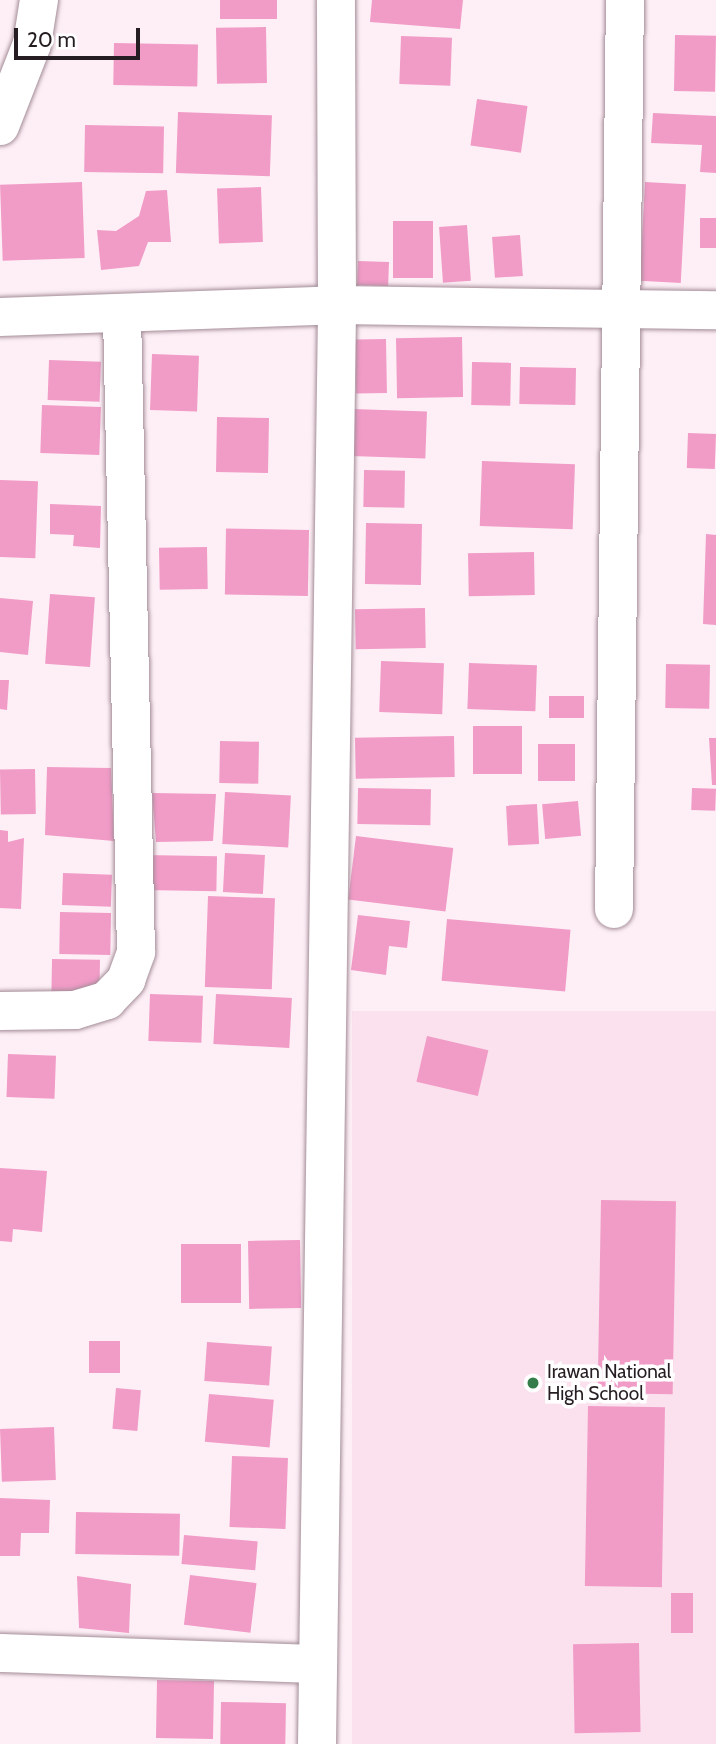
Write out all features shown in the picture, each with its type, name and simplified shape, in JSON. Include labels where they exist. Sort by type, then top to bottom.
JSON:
[{"type":"street","points":[[0,126],[32,44],[39,0]]},
{"type":"street","points":[[317,1744],[337,305],[336,0]]},
{"type":"street","points":[[614,909],[625,0]]},
{"type":"street","points":[[0,317],[337,305],[716,310]]},
{"type":"street","points":[[0,1011],[75,1010],[107,1000],[127,980],[136,952],[122,314]]},
{"type":"street","points":[[0,1653],[317,1664]]},
{"type":"shaded area","name":"Irawan National High School","points":[[352,1011],[716,1011],[716,1744],[352,1744]]},
{"type":"building","points":[[220,0],[277,0],[277,19],[220,19]]},
{"type":"building","points":[[372,0],[463,0],[460,29],[370,22]]},
{"type":"building","points":[[266,27],[267,83],[217,84],[216,28]]},
{"type":"building","points":[[675,35],[716,36],[715,92],[674,91]]},
{"type":"building","points":[[401,36],[452,38],[450,86],[399,84]]},
{"type":"building","points":[[114,43],[198,44],[197,86],[113,85]]},
{"type":"building","points":[[477,99],[528,106],[521,153],[470,146]]},
{"type":"building","points":[[178,112],[272,115],[270,176],[176,173]]},
{"type":"building","points":[[653,113],[716,116],[716,173],[700,172],[702,145],[651,143]]},
{"type":"building","points":[[85,125],[164,126],[163,173],[84,172]]},
{"type":"building","points":[[82,182],[85,258],[3,261],[0,185]]},
{"type":"building","points":[[645,182],[686,184],[681,283],[640,281]]},
{"type":"building","points":[[261,187],[263,242],[219,244],[217,189]]},
{"type":"building","points":[[167,190],[171,242],[148,242],[139,266],[101,270],[97,230],[116,231],[139,216],[146,191]]},
{"type":"building","points":[[700,218],[716,218],[716,248],[700,248]]},
{"type":"building","points":[[393,221],[433,221],[433,278],[393,278]]},
{"type":"building","points":[[467,225],[471,281],[443,283],[439,227]]},
{"type":"building","points":[[520,235],[523,276],[495,278],[492,237]]},
{"type":"building","points":[[358,261],[389,262],[388,286],[357,285]]},
{"type":"building","points":[[462,337],[463,397],[397,398],[396,338]]},
{"type":"building","points":[[386,339],[387,393],[356,394],[355,340]]},
{"type":"building","points":[[152,354],[199,356],[197,412],[150,410]]},
{"type":"building","points":[[49,360],[101,362],[100,402],[48,400]]},
{"type":"building","points":[[472,362],[511,363],[510,406],[471,405]]},
{"type":"building","points":[[520,367],[576,368],[575,405],[519,404]]},
{"type":"building","points":[[42,405],[101,407],[99,455],[40,453]]},
{"type":"building","points":[[353,409],[427,412],[425,459],[351,456]]},
{"type":"building","points":[[217,417],[269,418],[268,473],[216,472]]},
{"type":"building","points":[[688,433],[716,434],[715,469],[687,468]]},
{"type":"building","points":[[482,461],[575,464],[573,529],[480,526]]},
{"type":"building","points":[[364,470],[405,471],[404,508],[363,507]]},
{"type":"building","points":[[0,480],[38,481],[35,558],[0,557]]},
{"type":"building","points":[[50,504],[101,506],[100,548],[73,546],[74,535],[50,534]]},
{"type":"building","points":[[366,523],[422,524],[421,585],[365,584]]},
{"type":"building","points":[[226,529],[309,530],[308,596],[225,595]]},
{"type":"building","points":[[706,534],[716,535],[716,625],[703,624]]},
{"type":"building","points":[[207,547],[208,589],[160,590],[159,548]]},
{"type":"building","points":[[534,552],[535,595],[469,596],[468,553]]},
{"type":"building","points":[[50,594],[95,597],[90,667],[45,664]]},
{"type":"building","points":[[0,598],[33,601],[28,655],[0,652]]},
{"type":"building","points":[[425,608],[426,648],[356,649],[355,609]]},
{"type":"building","points":[[381,661],[444,663],[442,714],[379,712]]},
{"type":"building","points":[[469,663],[537,665],[535,711],[467,709]]},
{"type":"building","points":[[666,664],[710,665],[709,709],[665,708]]},
{"type":"building","points":[[0,680],[9,680],[7,710],[0,709]]},
{"type":"building","points":[[549,696],[584,696],[584,718],[549,718]]},
{"type":"building","points":[[473,726],[522,726],[522,774],[473,774]]},
{"type":"building","points":[[454,736],[455,777],[356,779],[355,738]]},
{"type":"building","points":[[709,738],[716,738],[716,785],[712,785]]},
{"type":"building","points":[[220,741],[259,742],[258,784],[219,783]]},
{"type":"building","points":[[538,744],[575,744],[575,781],[538,781]]},
{"type":"building","points":[[47,767],[111,768],[114,841],[45,835]]},
{"type":"building","points":[[35,769],[36,814],[1,815],[0,770]]},
{"type":"building","points":[[358,788],[431,789],[430,825],[357,824]]},
{"type":"building","points":[[692,788],[716,789],[715,811],[691,810]]},
{"type":"building","points":[[225,792],[291,795],[288,847],[222,844]]},
{"type":"building","points":[[152,793],[216,794],[213,841],[156,842]]},
{"type":"building","points":[[578,801],[581,836],[545,839],[542,804]]},
{"type":"building","points":[[537,804],[539,844],[508,846],[506,806]]},
{"type":"building","points":[[0,830],[8,831],[8,842],[24,838],[21,909],[0,908]]},
{"type":"building","points":[[356,836],[453,848],[445,911],[348,900]]},
{"type":"building","points":[[225,853],[265,855],[263,894],[223,892]]},
{"type":"building","points":[[144,855],[217,856],[216,891],[143,890]]},
{"type":"building","points":[[63,873],[112,875],[111,907],[62,905]]},
{"type":"building","points":[[208,896],[275,898],[272,989],[205,987]]},
{"type":"building","points":[[60,912],[111,913],[110,955],[59,954]]},
{"type":"building","points":[[358,915],[410,921],[407,948],[389,946],[386,975],[351,970]]},
{"type":"building","points":[[447,919],[571,930],[565,992],[442,981]]},
{"type":"building","points":[[52,959],[100,960],[99,997],[51,996]]},
{"type":"building","points":[[150,994],[203,996],[201,1043],[148,1041]]},
{"type":"building","points":[[216,994],[292,998],[289,1048],[213,1044]]},
{"type":"building","points":[[427,1036],[488,1050],[478,1096],[416,1082]]},
{"type":"building","points":[[8,1054],[56,1056],[54,1099],[6,1097]]},
{"type":"building","points":[[0,1168],[47,1171],[42,1232],[13,1229],[12,1242],[0,1241]]},
{"type":"building","points":[[601,1200],[676,1201],[673,1394],[598,1393]]},
{"type":"building","points":[[300,1240],[301,1308],[249,1309],[248,1241]]},
{"type":"building","points":[[181,1244],[241,1244],[241,1303],[181,1303]]},
{"type":"building","points":[[89,1341],[120,1341],[120,1373],[89,1373]]},
{"type":"building","points":[[207,1342],[272,1347],[269,1385],[204,1381]]},
{"type":"building","points":[[116,1388],[141,1390],[137,1431],[112,1429]]},
{"type":"building","points":[[209,1394],[274,1400],[270,1447],[205,1442]]},
{"type":"building","points":[[588,1406],[665,1407],[662,1587],[585,1586]]},
{"type":"building","points":[[54,1427],[56,1480],[2,1482],[0,1429]]},
{"type":"building","points":[[232,1456],[288,1458],[285,1529],[230,1527]]},
{"type":"building","points":[[0,1498],[50,1500],[49,1533],[21,1533],[20,1556],[0,1556]]},
{"type":"building","points":[[76,1512],[180,1514],[179,1556],[75,1554]]},
{"type":"building","points":[[184,1535],[258,1541],[255,1570],[181,1564]]},
{"type":"building","points":[[190,1575],[257,1583],[250,1633],[184,1625]]},
{"type":"building","points":[[77,1576],[131,1584],[129,1633],[79,1628]]},
{"type":"building","points":[[671,1593],[693,1593],[693,1633],[671,1633]]},
{"type":"building","points":[[639,1643],[641,1732],[575,1733],[573,1644]]},
{"type":"building","points":[[157,1680],[214,1681],[213,1739],[156,1738]]},
{"type":"building","points":[[221,1702],[286,1703],[285,1744],[220,1744]]},
{"type":"place","name":"Irawan National High School","points":[[533,1383]]}]
